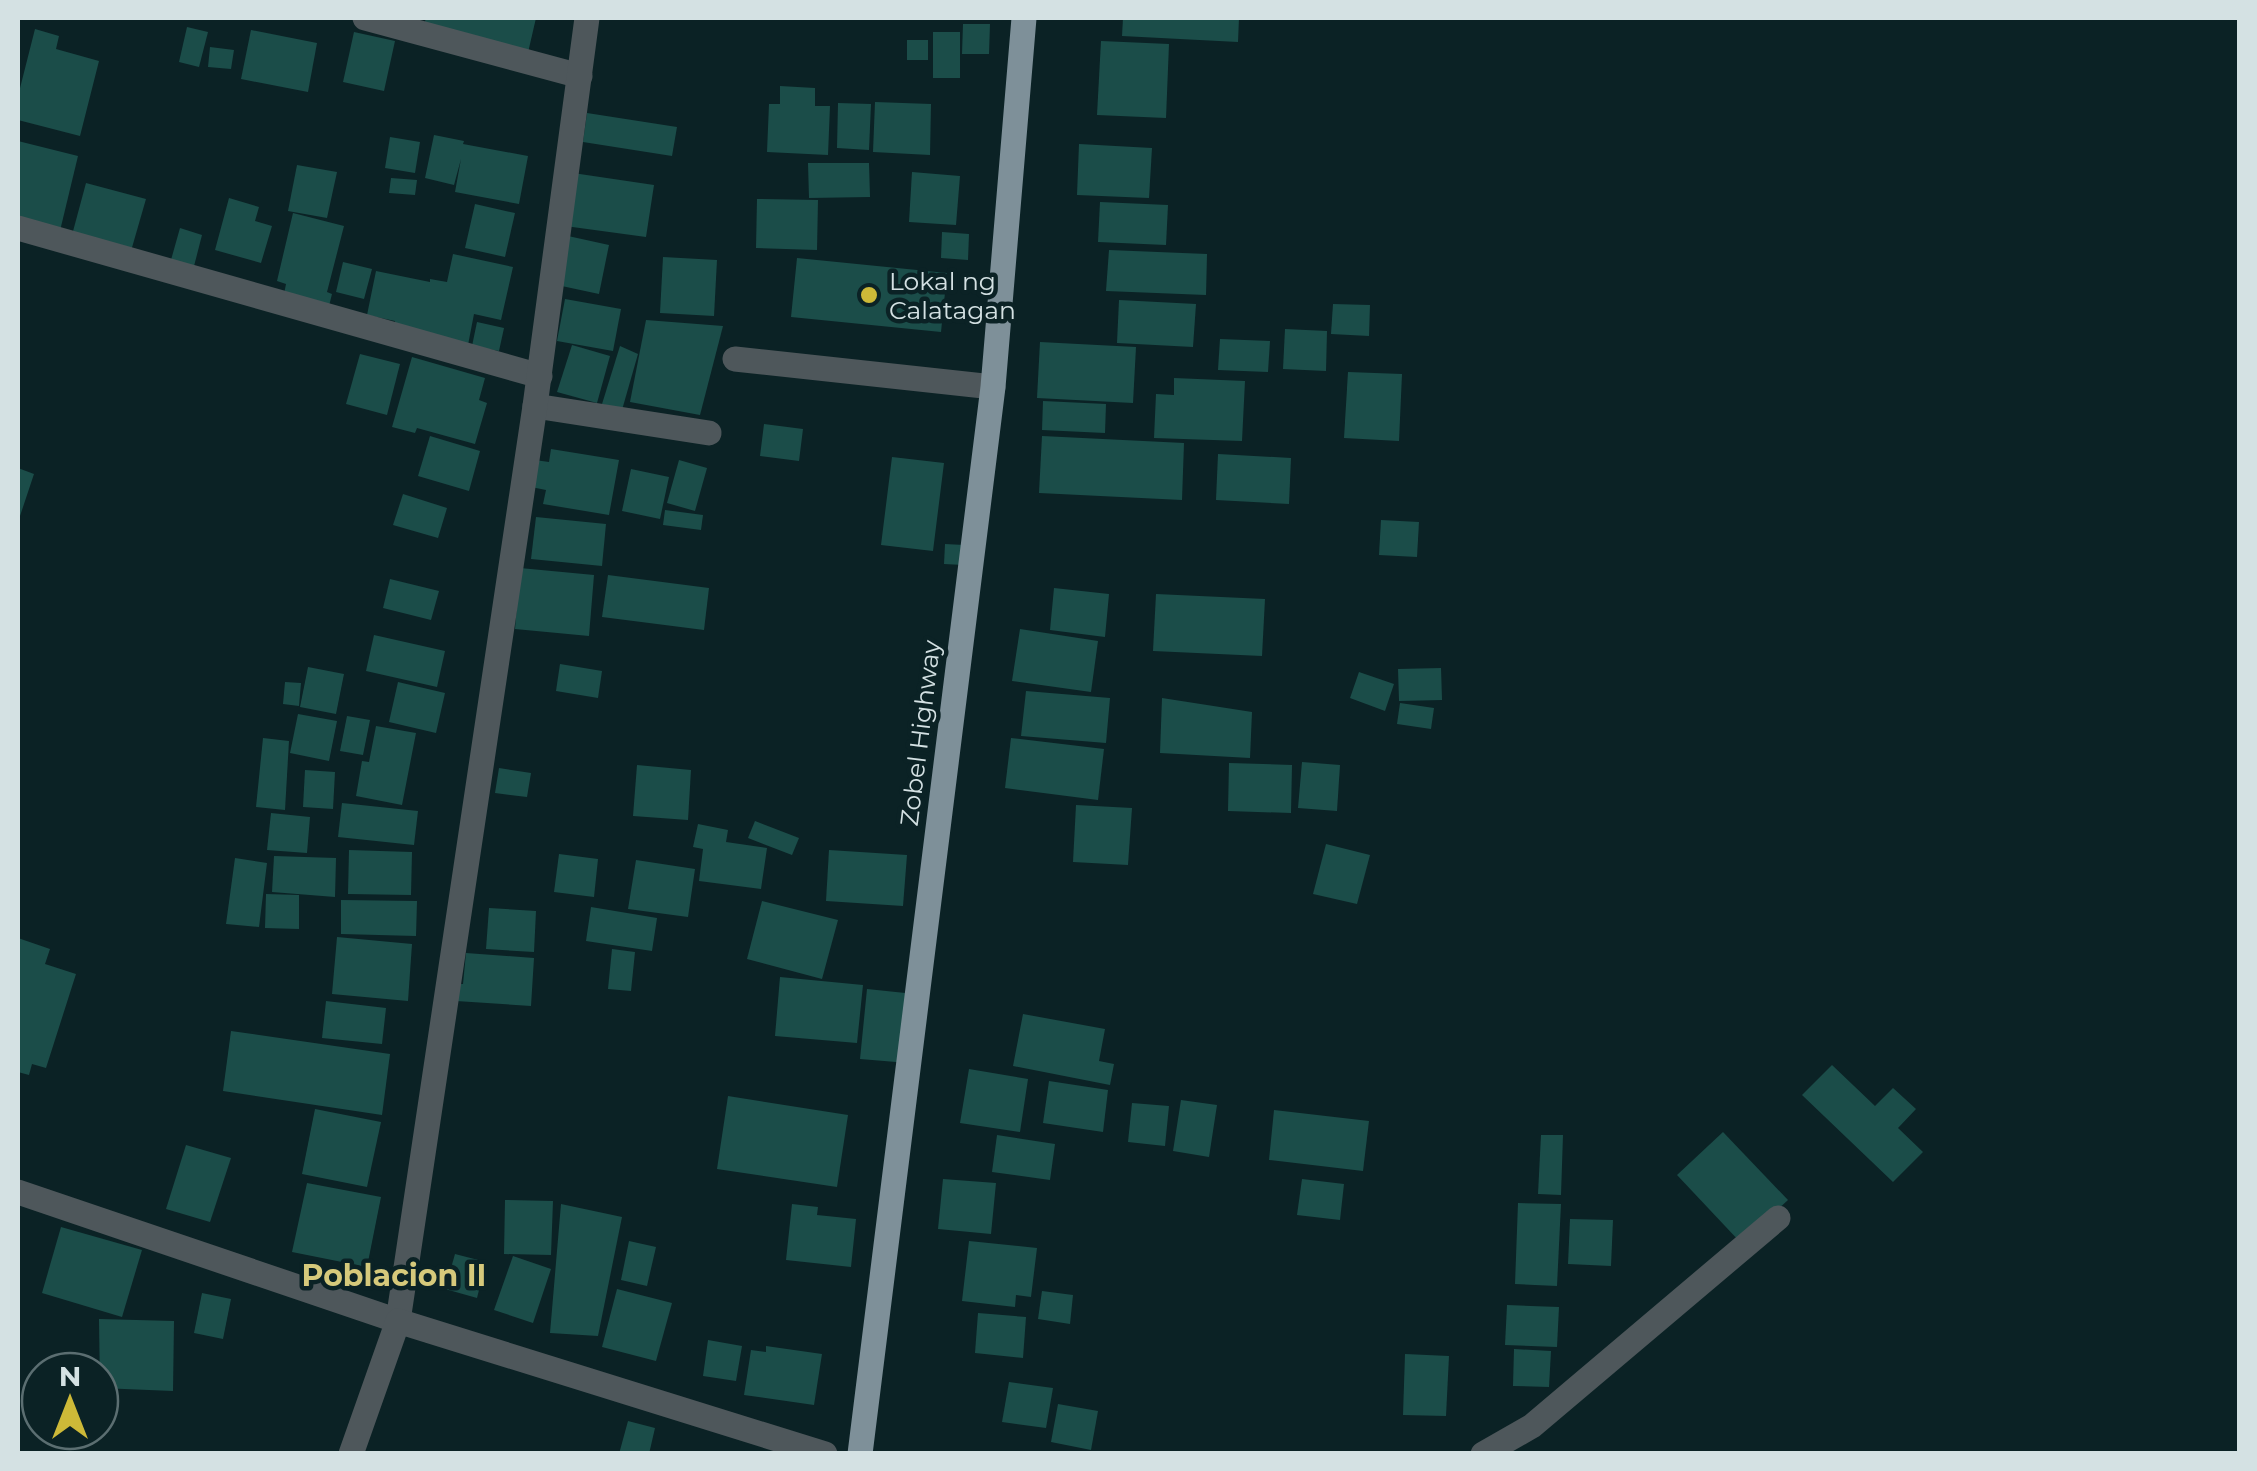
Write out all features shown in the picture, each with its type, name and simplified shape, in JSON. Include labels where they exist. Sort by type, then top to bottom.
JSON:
[{"type":"main road","name":"Zobel Highway","points":[[860,1454],[992,388],[1024,18]]},
{"type":"street","points":[[365,18],[580,76]]},
{"type":"street","points":[[352,1454],[398,1321],[536,406],[587,18]]},
{"type":"street","points":[[18,228],[540,376]]},
{"type":"street","points":[[735,359],[992,388]]},
{"type":"street","points":[[536,406],[709,432]]},
{"type":"street","points":[[18,1192],[398,1321],[825,1454]]},
{"type":"street","points":[[1483,1454],[1532,1426],[1778,1218]]},
{"type":"building","points":[[426,18],[536,18],[527,57],[422,32]]},
{"type":"building","points":[[1123,18],[1239,18],[1238,42],[1122,36]]},
{"type":"building","points":[[963,24],[990,24],[989,54],[962,54]]},
{"type":"building","points":[[187,27],[208,32],[199,67],[179,62]]},
{"type":"building","points":[[35,29],[59,36],[56,49],[99,61],[80,136],[18,120],[18,96]]},
{"type":"building","points":[[251,30],[317,43],[308,92],[241,79]]},
{"type":"building","points":[[354,32],[395,41],[384,91],[343,82]]},
{"type":"building","points":[[933,32],[960,32],[960,78],[933,78]]},
{"type":"building","points":[[907,40],[928,40],[928,60],[907,60]]},
{"type":"building","points":[[1101,41],[1169,44],[1166,118],[1097,115]]},
{"type":"building","points":[[210,47],[234,50],[231,69],[208,67]]},
{"type":"building","points":[[780,86],[815,88],[815,106],[830,106],[828,155],[767,152],[769,104],[780,104]]},
{"type":"building","points":[[875,102],[931,104],[930,155],[873,152]]},
{"type":"building","points":[[838,103],[871,104],[869,150],[837,148]]},
{"type":"building","points":[[587,113],[677,127],[672,156],[583,142]]},
{"type":"building","points":[[434,135],[528,156],[519,204],[455,192],[461,159],[454,185],[425,178]]},
{"type":"building","points":[[390,137],[420,142],[415,173],[385,168]]},
{"type":"building","points":[[18,141],[78,156],[59,235],[18,224]]},
{"type":"building","points":[[1079,144],[1152,148],[1149,198],[1077,195]]},
{"type":"building","points":[[808,163],[869,163],[870,197],[809,198]]},
{"type":"building","points":[[297,165],[337,172],[327,218],[288,211]]},
{"type":"building","points":[[912,172],[960,176],[956,225],[909,222]]},
{"type":"building","points":[[573,173],[654,185],[646,237],[565,226]]},
{"type":"building","points":[[391,178],[417,180],[415,195],[389,193]]},
{"type":"building","points":[[86,183],[146,199],[131,251],[72,235]]},
{"type":"building","points":[[229,198],[259,207],[255,221],[272,226],[261,263],[215,250]]},
{"type":"building","points":[[757,199],[818,200],[817,250],[756,248]]},
{"type":"building","points":[[1100,202],[1168,205],[1166,245],[1098,242]]},
{"type":"building","points":[[475,204],[515,213],[505,257],[465,248]]},
{"type":"building","points":[[293,213],[344,226],[327,292],[332,294],[328,310],[283,299],[286,284],[277,281]]},
{"type":"building","points":[[180,228],[202,235],[192,274],[169,267]]},
{"type":"building","points":[[942,232],[969,234],[968,260],[941,258]]},
{"type":"building","points":[[568,236],[609,245],[599,294],[557,285]]},
{"type":"building","points":[[1109,250],[1207,254],[1206,295],[1106,291]]},
{"type":"building","points":[[453,254],[513,267],[501,320],[474,314],[468,345],[394,329],[395,321],[367,315],[376,271],[447,282]]},
{"type":"building","points":[[663,257],[717,260],[714,316],[660,313]]},
{"type":"building","name":"Lokal ng Calatagan","points":[[797,258],[947,273],[941,332],[791,317]]},
{"type":"building","points":[[343,262],[372,269],[364,299],[336,292]]},
{"type":"building","points":[[565,299],[621,309],[613,351],[557,341]]},
{"type":"building","points":[[1119,300],[1196,304],[1193,347],[1117,343]]},
{"type":"building","points":[[1333,304],[1370,305],[1369,336],[1331,334]]},
{"type":"building","points":[[646,320],[723,326],[700,415],[630,402]]},
{"type":"building","points":[[477,322],[504,328],[499,351],[472,346]]},
{"type":"building","points":[[1285,329],[1327,331],[1326,371],[1283,369]]},
{"type":"building","points":[[1220,339],[1270,341],[1268,372],[1218,370]]},
{"type":"building","points":[[1040,342],[1136,347],[1133,403],[1037,398]]},
{"type":"building","points":[[572,345],[610,356],[597,403],[557,392]]},
{"type":"building","points":[[620,346],[638,354],[622,410],[602,404]]},
{"type":"building","points":[[360,354],[400,364],[387,415],[346,404]]},
{"type":"building","points":[[412,357],[485,378],[479,400],[487,403],[475,444],[417,428],[415,433],[392,427]]},
{"type":"building","points":[[1348,372],[1402,374],[1399,441],[1344,438]]},
{"type":"building","points":[[1174,378],[1245,381],[1242,441],[1154,438],[1156,394],[1174,395]]},
{"type":"building","points":[[1043,401],[1106,404],[1105,433],[1042,430]]},
{"type":"building","points":[[764,424],[803,429],[799,461],[760,456]]},
{"type":"building","points":[[430,436],[480,451],[469,491],[418,476]]},
{"type":"building","points":[[1042,436],[1184,443],[1182,500],[1039,493]]},
{"type":"building","points":[[551,449],[619,460],[609,515],[543,504],[546,490],[531,487],[535,460],[549,462]]},
{"type":"building","points":[[1218,454],[1291,458],[1289,504],[1216,500]]},
{"type":"building","points":[[892,457],[944,463],[933,551],[881,545]]},
{"type":"building","points":[[679,460],[707,468],[695,511],[667,503]]},
{"type":"building","points":[[18,468],[34,474],[18,522]]},
{"type":"building","points":[[631,469],[669,477],[660,519],[622,511]]},
{"type":"building","points":[[403,494],[447,508],[438,538],[393,525]]},
{"type":"building","points":[[665,510],[703,515],[701,530],[663,525]]},
{"type":"building","points":[[536,517],[606,524],[602,566],[531,559]]},
{"type":"building","points":[[1381,520],[1419,522],[1417,557],[1379,555]]},
{"type":"building","points":[[945,544],[964,545],[963,565],[944,564]]},
{"type":"building","points":[[520,568],[594,575],[589,636],[515,629]]},
{"type":"building","points":[[608,575],[709,588],[704,630],[602,617]]},
{"type":"building","points":[[390,579],[439,591],[431,620],[383,608]]},
{"type":"building","points":[[1054,588],[1109,594],[1105,637],[1050,630]]},
{"type":"building","points":[[1156,594],[1265,599],[1262,656],[1153,651]]},
{"type":"building","points":[[1020,629],[1098,641],[1091,692],[1012,681]]},
{"type":"building","points":[[374,635],[445,651],[437,687],[366,671]]},
{"type":"building","points":[[560,664],[602,671],[598,698],[556,691]]},
{"type":"building","points":[[308,667],[344,674],[336,714],[300,707]]},
{"type":"building","points":[[1441,668],[1442,700],[1399,701],[1398,669]]},
{"type":"building","points":[[1359,672],[1394,684],[1385,711],[1350,698]]},
{"type":"building","points":[[285,682],[301,683],[299,706],[283,704]]},
{"type":"building","points":[[398,682],[445,693],[436,733],[389,722]]},
{"type":"building","points":[[1026,691],[1110,698],[1106,743],[1021,736]]},
{"type":"building","points":[[1162,698],[1252,712],[1250,758],[1160,753]]},
{"type":"building","points":[[1400,703],[1434,708],[1431,729],[1397,724]]},
{"type":"building","points":[[298,714],[337,721],[329,761],[290,753]]},
{"type":"building","points":[[347,716],[370,720],[363,755],[340,751]]},
{"type":"building","points":[[376,726],[416,733],[402,805],[356,796],[362,761],[369,762]]},
{"type":"building","points":[[263,738],[289,741],[285,810],[256,807]]},
{"type":"building","points":[[1011,738],[1104,749],[1098,800],[1005,788]]},
{"type":"building","points":[[1302,762],[1340,765],[1337,811],[1298,808]]},
{"type":"building","points":[[1229,763],[1292,765],[1291,813],[1228,811]]},
{"type":"building","points":[[637,765],[691,770],[688,820],[633,816]]},
{"type":"building","points":[[499,768],[531,773],[527,797],[495,793]]},
{"type":"building","points":[[305,770],[335,772],[333,809],[303,807]]},
{"type":"building","points":[[342,803],[418,811],[414,845],[338,837]]},
{"type":"building","points":[[1076,805],[1132,808],[1128,865],[1073,862]]},
{"type":"building","points":[[271,813],[310,817],[307,853],[267,850]]},
{"type":"building","points":[[755,821],[799,838],[792,855],[748,838]]},
{"type":"building","points":[[698,824],[728,830],[726,842],[767,848],[761,889],[699,881],[703,849],[693,847]]},
{"type":"building","points":[[1326,844],[1370,855],[1357,904],[1313,894]]},
{"type":"building","points":[[349,850],[412,852],[411,895],[348,894]]},
{"type":"building","points":[[829,850],[907,855],[903,906],[826,901]]},
{"type":"building","points":[[559,854],[598,859],[594,897],[554,892]]},
{"type":"building","points":[[274,856],[336,858],[335,897],[272,892]]},
{"type":"building","points":[[235,858],[267,863],[259,927],[226,924]]},
{"type":"building","points":[[636,860],[695,869],[688,917],[628,909]]},
{"type":"building","points":[[266,894],[299,895],[299,929],[265,928]]},
{"type":"building","points":[[341,900],[417,901],[416,936],[341,934]]},
{"type":"building","points":[[762,901],[838,920],[822,979],[747,959]]},
{"type":"building","points":[[591,907],[657,918],[652,951],[586,941]]},
{"type":"building","points":[[489,908],[536,911],[534,952],[486,949]]},
{"type":"building","points":[[337,937],[412,944],[408,1001],[332,994]]},
{"type":"building","points":[[18,938],[50,949],[45,964],[76,974],[46,1068],[32,1064],[29,1075],[18,1072]]},
{"type":"building","points":[[612,949],[635,952],[631,991],[608,989]]},
{"type":"building","points":[[466,953],[534,958],[531,1006],[456,1001],[457,984],[463,984]]},
{"type":"building","points":[[780,977],[863,985],[857,1043],[775,1036]]},
{"type":"building","points":[[867,989],[915,994],[908,1063],[860,1059]]},
{"type":"building","points":[[326,1001],[386,1008],[382,1044],[322,1038]]},
{"type":"building","points":[[1023,1014],[1105,1029],[1099,1061],[1114,1064],[1110,1085],[1013,1066]]},
{"type":"building","points":[[231,1031],[390,1054],[382,1115],[223,1091]]},
{"type":"building","points":[[1832,1065],[1875,1106],[1893,1088],[1916,1109],[1898,1128],[1923,1152],[1893,1182],[1802,1095]]},
{"type":"building","points":[[969,1069],[1028,1079],[1020,1132],[960,1123]]},
{"type":"building","points":[[1049,1081],[1108,1090],[1103,1132],[1043,1123]]},
{"type":"building","points":[[728,1096],[848,1115],[837,1187],[717,1169]]},
{"type":"building","points":[[1181,1100],[1217,1105],[1209,1157],[1173,1151]]},
{"type":"building","points":[[1132,1103],[1169,1106],[1165,1146],[1128,1142]]},
{"type":"building","points":[[315,1109],[381,1122],[367,1187],[302,1174]]},
{"type":"building","points":[[1274,1110],[1369,1121],[1363,1171],[1269,1160]]},
{"type":"building","points":[[1723,1132],[1788,1200],[1741,1243],[1677,1175]]},
{"type":"building","points":[[997,1135],[1055,1144],[1050,1180],[992,1172]]},
{"type":"building","points":[[1541,1135],[1563,1135],[1561,1195],[1538,1194]]},
{"type":"building","points":[[186,1145],[231,1158],[210,1222],[166,1209]]},
{"type":"building","points":[[943,1179],[996,1183],[991,1234],[938,1229]]},
{"type":"building","points":[[1302,1179],[1344,1184],[1340,1220],[1297,1215]]},
{"type":"building","points":[[307,1183],[381,1197],[367,1267],[292,1252]]},
{"type":"building","points":[[505,1200],[553,1201],[551,1255],[504,1254]]},
{"type":"building","points":[[1518,1203],[1561,1204],[1557,1286],[1515,1284]]},
{"type":"building","points":[[561,1204],[622,1217],[598,1336],[550,1333]]},
{"type":"building","points":[[792,1204],[818,1207],[817,1215],[856,1219],[851,1267],[786,1260]]},
{"type":"building","points":[[1570,1219],[1613,1220],[1611,1266],[1568,1264]]},
{"type":"building","points":[[61,1227],[142,1250],[122,1317],[42,1293]]},
{"type":"building","points":[[629,1241],[656,1247],[647,1286],[621,1280]]},
{"type":"building","points":[[969,1241],[1037,1248],[1031,1297],[1016,1295],[1015,1307],[962,1301]]},
{"type":"building","points":[[455,1254],[486,1262],[477,1298],[445,1289]]},
{"type":"building","points":[[513,1256],[551,1269],[533,1323],[494,1310]]},
{"type":"building","points":[[617,1289],[672,1303],[656,1361],[602,1347]]},
{"type":"building","points":[[1042,1291],[1073,1295],[1070,1324],[1038,1319]]},
{"type":"building","points":[[202,1293],[231,1299],[223,1339],[194,1333]]},
{"type":"building","points":[[1507,1305],[1559,1307],[1557,1347],[1505,1345]]},
{"type":"building","points":[[978,1313],[1026,1317],[1023,1358],[975,1353]]},
{"type":"building","points":[[99,1319],[174,1321],[173,1391],[120,1389],[120,1351],[99,1351]]},
{"type":"building","points":[[708,1340],[742,1346],[736,1381],[703,1376]]},
{"type":"building","points":[[766,1346],[822,1354],[814,1405],[744,1395],[751,1350],[766,1352]]},
{"type":"building","points":[[1514,1349],[1551,1351],[1549,1387],[1513,1386]]},
{"type":"building","points":[[1405,1354],[1449,1356],[1446,1416],[1403,1415]]},
{"type":"building","points":[[1009,1382],[1053,1388],[1046,1428],[1002,1422]]},
{"type":"building","points":[[1058,1404],[1098,1411],[1091,1450],[1051,1442]]},
{"type":"building","points":[[628,1421],[655,1428],[649,1454],[619,1454]]},
{"type":"place","name":"Lokal ng Calatagan","points":[[869,295]]},
{"type":"district","name":"Poblacion II","points":[[394,1276]]}]
